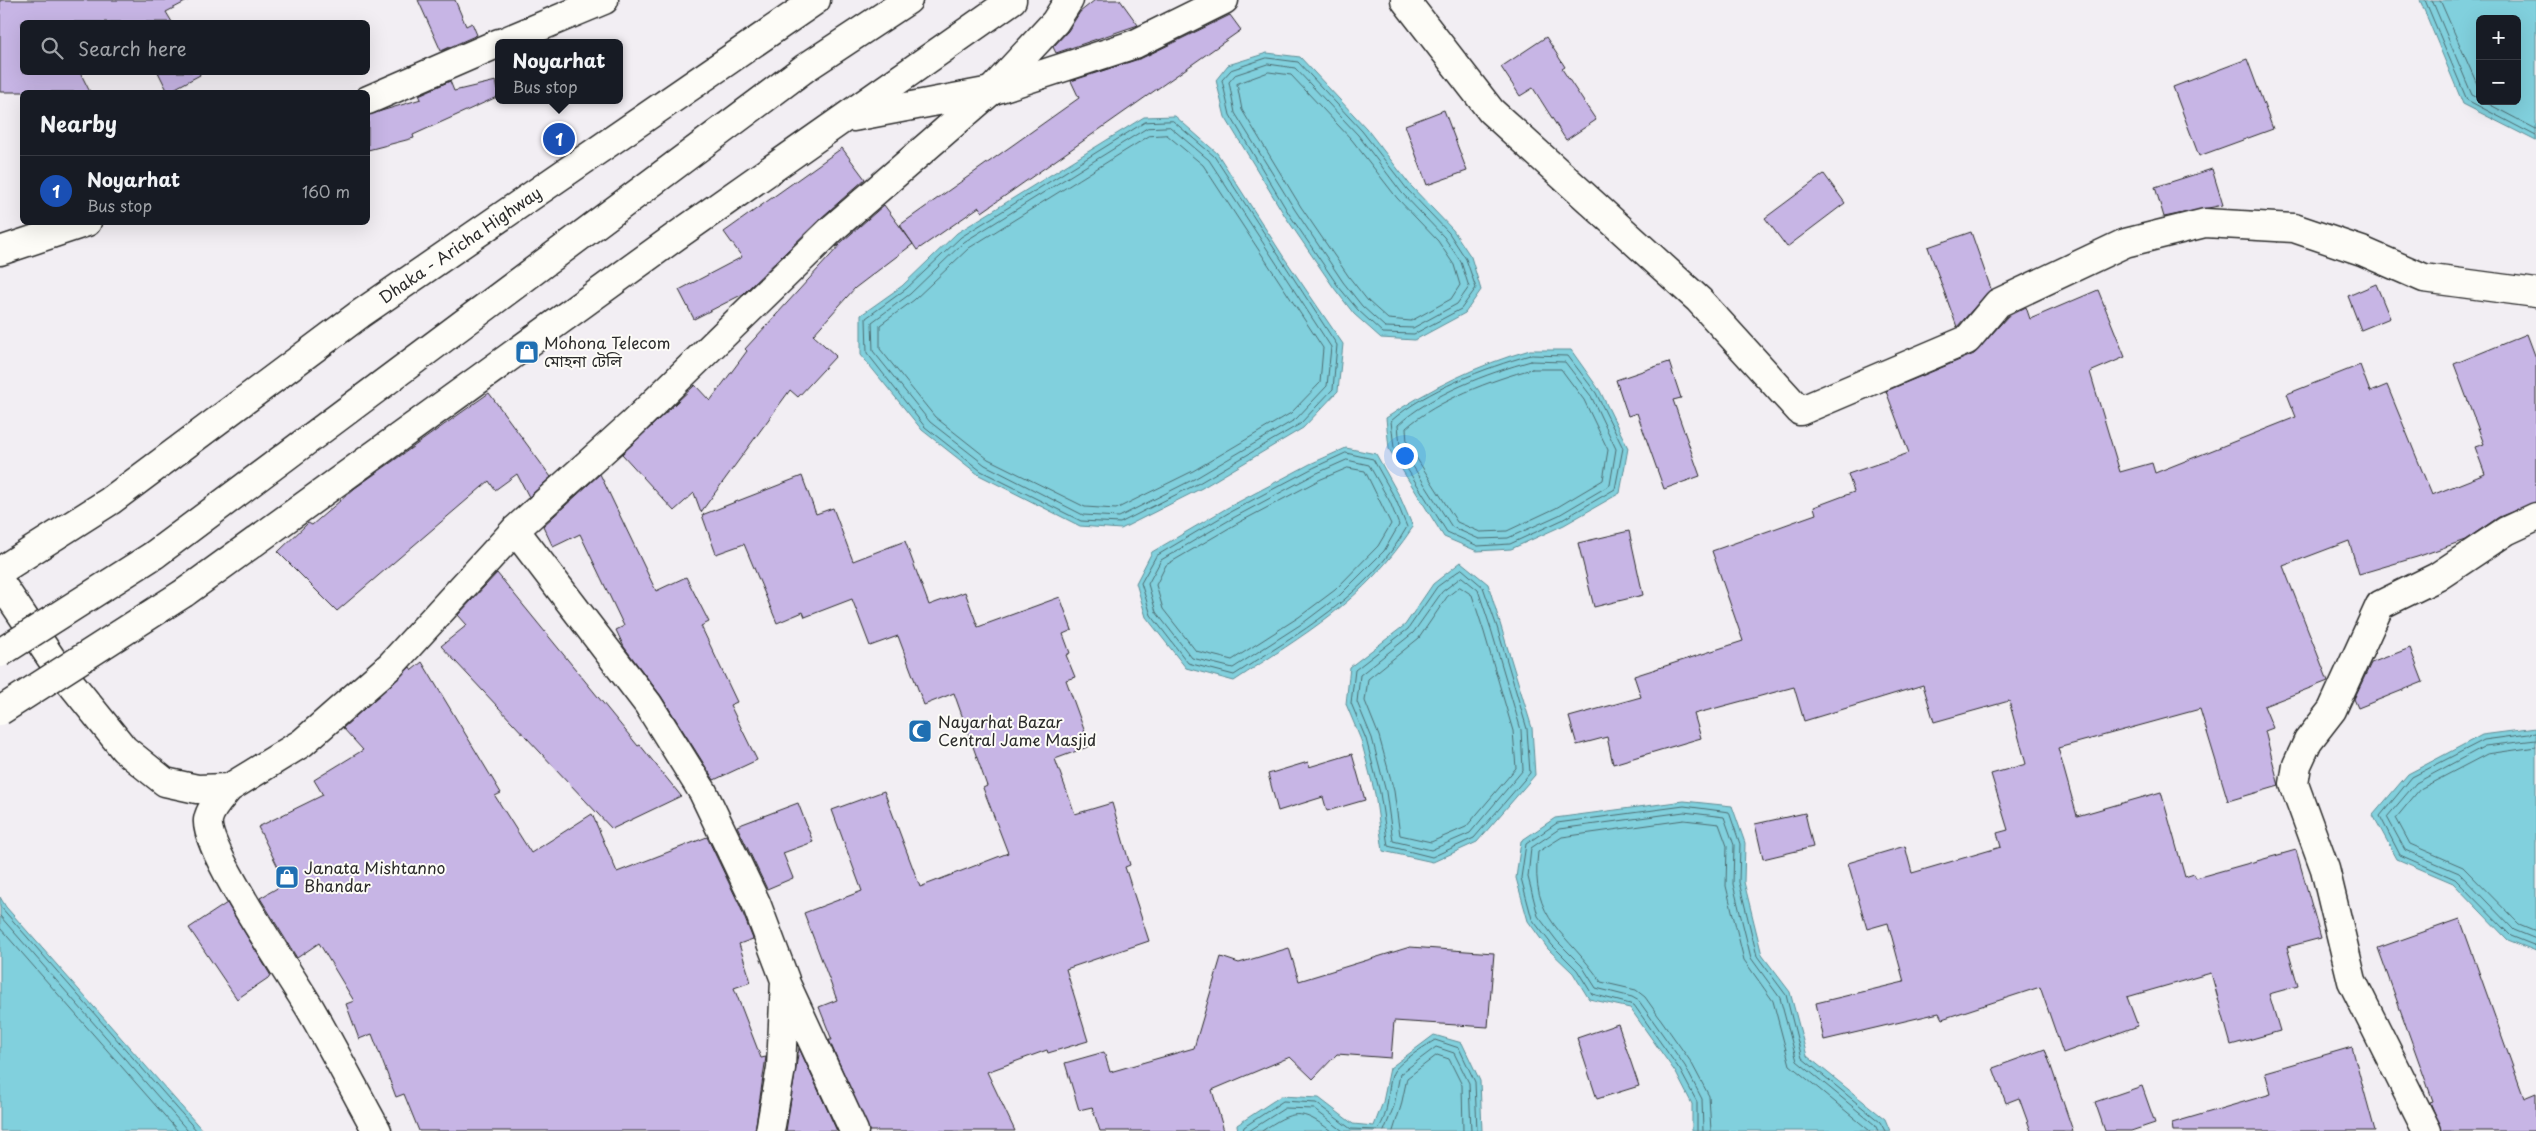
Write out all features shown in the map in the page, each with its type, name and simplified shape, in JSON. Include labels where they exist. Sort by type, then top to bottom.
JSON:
[{"type":"main road","points":[[510,39],[604,0]]},
{"type":"main road","points":[[0,653],[154,555],[797,74],[908,0]]},
{"type":"main road","points":[[0,711],[184,593],[674,237],[1012,0]]},
{"type":"main road","points":[[377,1131],[312,1011],[247,907],[212,839],[208,820],[216,804],[229,788],[302,743],[391,664],[516,530],[631,425],[832,229],[991,91],[1054,22],[1069,0]]},
{"type":"main road","points":[[843,119],[991,91],[1135,44],[1224,0]]},
{"type":"main road","points":[[1405,0],[1491,111],[1698,300],[1800,411],[1967,340],[1998,304],[2125,243],[2205,223],[2294,228],[2362,251],[2424,278],[2536,293]]},
{"type":"main road","name":"Dhaka - Aricha Highway","points":[[0,571],[110,501],[360,314],[811,3]]},
{"type":"main road","points":[[370,99],[495,45]]},
{"type":"main road","points":[[0,251],[78,225]]},
{"type":"main road","points":[[2427,1131],[2352,981],[2325,869],[2294,784],[2297,765],[2308,741],[2332,710],[2380,605],[2437,577],[2506,531],[2536,517]]},
{"type":"main road","points":[[516,530],[648,704],[703,792],[756,903],[784,980],[854,1131]]},
{"type":"main road","points":[[0,582],[53,661],[124,749],[165,782],[197,790],[229,788]]},
{"type":"main road","points":[[770,1131],[781,1068],[784,980]]},
{"type":"water","points":[[2420,0],[2536,0],[2536,141],[2463,104]]},
{"type":"water","points":[[1267,53],[1300,57],[1366,128],[1411,186],[1453,230],[1471,257],[1481,290],[1465,313],[1415,340],[1381,338],[1354,314],[1334,288],[1285,216],[1225,117],[1216,80],[1228,65]]},
{"type":"water","points":[[1175,116],[1217,153],[1283,256],[1343,344],[1338,391],[1303,428],[1202,488],[1121,529],[1080,526],[979,475],[922,430],[861,355],[861,315],[902,286],[957,233],[1144,117]]},
{"type":"water","points":[[1530,350],[1571,350],[1600,391],[1628,448],[1620,493],[1564,525],[1511,549],[1477,551],[1444,537],[1389,449],[1386,418],[1455,378]]},
{"type":"water","points":[[1346,448],[1376,454],[1400,497],[1413,527],[1374,576],[1353,596],[1309,631],[1234,681],[1186,668],[1146,617],[1136,583],[1152,552],[1227,508],[1310,464]]},
{"type":"water","points":[[1461,562],[1488,584],[1532,728],[1535,775],[1477,842],[1433,862],[1383,851],[1375,794],[1361,740],[1346,704],[1350,667],[1405,625],[1433,584]]},
{"type":"water","points":[[2536,728],[2536,951],[2508,940],[2453,883],[2397,859],[2373,815],[2408,774],[2482,735]]},
{"type":"water","points":[[1684,801],[1732,806],[1745,843],[1744,882],[1762,955],[1790,992],[1807,1056],[1885,1119],[1890,1131],[1692,1131],[1692,1104],[1676,1073],[1630,1008],[1589,999],[1573,973],[1548,949],[1528,921],[1516,878],[1521,841],[1555,818]]},
{"type":"water","points":[[0,897],[6,907],[203,1131],[0,1131]]},
{"type":"water","points":[[1434,1035],[1462,1043],[1480,1081],[1482,1131],[1238,1131],[1237,1125],[1281,1096],[1319,1098],[1353,1124],[1374,1126],[1383,1102],[1390,1068]]},
{"type":"building","points":[[0,0],[189,0],[166,12],[171,20],[20,20],[20,75],[82,75],[89,90],[20,90],[20,92],[0,92]]},
{"type":"building","points":[[418,0],[455,0],[466,26],[472,23],[477,35],[441,51]]},
{"type":"building","points":[[1095,0],[1120,0],[1138,25],[1056,53],[1053,47],[1068,31],[1080,12]]},
{"type":"building","points":[[1230,15],[1241,30],[982,212],[979,207],[917,250],[900,225],[1079,98],[1071,81],[1142,58]]},
{"type":"building","points":[[1546,37],[1565,67],[1562,69],[1596,120],[1566,140],[1533,88],[1520,96],[1501,67]]},
{"type":"building","points":[[2247,59],[2273,129],[2199,156],[2173,87]]},
{"type":"building","points":[[160,75],[200,75],[172,90],[167,90]]},
{"type":"building","points":[[450,81],[454,91],[495,81],[495,98],[413,135],[414,138],[370,149],[370,114],[421,99],[419,95]]},
{"type":"building","points":[[1444,110],[1467,171],[1427,185],[1405,125]]},
{"type":"building","points":[[842,148],[865,179],[821,218],[743,294],[694,319],[679,290],[742,257],[724,232]]},
{"type":"building","points":[[2212,169],[2223,205],[2164,217],[2155,187]]},
{"type":"building","points":[[1824,174],[1845,203],[1787,247],[1765,218]]},
{"type":"building","points":[[884,205],[913,244],[855,288],[813,335],[836,356],[798,397],[790,390],[701,512],[694,493],[674,511],[622,454],[695,385],[710,401],[747,351],[745,349],[840,245],[836,247]]},
{"type":"building","points":[[1971,232],[1991,289],[1957,327],[1928,247]]},
{"type":"building","points":[[2376,284],[2390,318],[2361,330],[2348,296]]},
{"type":"building","points":[[2098,290],[2125,357],[2090,372],[2120,472],[2152,463],[2155,473],[2296,417],[2287,394],[2360,365],[2370,392],[2387,385],[2432,495],[2485,474],[2475,447],[2484,444],[2454,364],[2527,334],[2536,358],[2536,502],[2499,517],[2465,540],[2417,557],[2359,574],[2349,541],[2283,566],[2328,681],[2264,706],[2273,728],[2265,731],[2279,786],[2228,801],[2200,709],[2058,748],[2077,816],[2161,792],[2185,877],[2194,874],[2196,878],[2296,850],[2321,938],[2287,947],[2298,986],[2269,994],[2280,1031],[2231,1045],[2211,973],[2127,997],[2138,1026],[2063,1053],[2040,987],[1942,1019],[1939,1013],[1824,1040],[1816,1003],[1904,982],[1888,923],[1867,929],[1848,863],[1905,846],[1912,873],[2001,847],[1997,833],[2008,830],[1991,774],[2026,764],[2009,701],[1934,722],[1923,685],[1804,721],[1794,687],[1694,714],[1701,738],[1613,764],[1607,737],[1577,745],[1569,717],[1641,697],[1634,676],[1743,641],[1712,551],[1816,514],[1814,507],[1854,492],[1848,474],[1909,453],[1886,391],[1974,354],[2008,316],[2026,307],[2030,319]]},
{"type":"building","points":[[1669,362],[1681,398],[1673,400],[1700,476],[1664,489],[1637,413],[1628,416],[1616,380]]},
{"type":"building","points":[[489,393],[551,477],[529,497],[517,474],[495,490],[489,481],[337,611],[278,552],[308,523],[312,525],[355,488]]},
{"type":"building","points":[[600,474],[656,591],[686,577],[709,622],[701,626],[737,702],[730,705],[757,760],[714,780],[661,696],[624,647],[616,630],[624,626],[580,534],[553,547],[543,526]]},
{"type":"building","points":[[802,476],[816,514],[833,508],[853,561],[905,541],[929,605],[965,592],[978,627],[1060,597],[1072,630],[1063,634],[1070,653],[1066,655],[1075,677],[1066,680],[1090,746],[1055,759],[1075,814],[1112,803],[1130,865],[1125,867],[1149,941],[1066,969],[1088,1041],[1048,1053],[1047,1050],[987,1072],[1015,1131],[869,1131],[829,1040],[832,1040],[819,1007],[837,1000],[804,913],[862,891],[832,810],[884,791],[920,887],[1008,853],[983,788],[987,786],[954,693],[924,705],[898,636],[870,646],[852,599],[805,617],[803,612],[777,623],[744,544],[716,554],[702,515]]},
{"type":"building","points":[[1629,531],[1643,595],[1594,607],[1578,543]]},
{"type":"building","points":[[497,573],[681,796],[612,829],[441,646],[467,625],[458,615]]},
{"type":"building","points":[[2410,648],[2423,682],[2358,708],[2354,699],[2371,663]]},
{"type":"building","points":[[422,662],[501,793],[495,796],[531,853],[592,814],[617,872],[707,837],[740,906],[753,939],[739,944],[751,982],[734,988],[761,1058],[766,1057],[755,1131],[419,1131],[404,1094],[396,1097],[372,1034],[359,1039],[346,1004],[354,1001],[319,943],[297,958],[260,898],[286,883],[258,827],[323,795],[314,780],[363,750],[343,728],[410,667],[412,670]]},
{"type":"building","points":[[1352,754],[1365,800],[1327,811],[1323,797],[1278,811],[1268,774],[1308,762],[1309,767]]},
{"type":"building","points":[[798,803],[813,842],[783,853],[793,878],[767,889],[737,826]]},
{"type":"building","points":[[1805,813],[1813,847],[1763,859],[1755,824]]},
{"type":"building","points":[[227,903],[271,976],[237,999],[189,928]]},
{"type":"building","points":[[2460,919],[2524,1098],[2536,1093],[2536,1131],[2442,1131],[2430,1102],[2433,1101],[2378,948]]},
{"type":"building","points":[[1410,947],[1494,953],[1488,1027],[1394,1021],[1391,1058],[1337,1054],[1313,1079],[1290,1057],[1212,1090],[1224,1131],[1100,1131],[1092,1107],[1079,1110],[1065,1063],[1104,1052],[1110,1072],[1194,1048],[1221,957],[1239,963],[1289,948],[1299,981]]},
{"type":"building","points":[[1618,1024],[1639,1086],[1597,1099],[1577,1038]]},
{"type":"building","points":[[2352,1047],[2375,1131],[2173,1131],[2172,1123],[2271,1094],[2265,1072]]},
{"type":"building","points":[[799,1048],[837,1131],[786,1131]]},
{"type":"building","points":[[2045,1049],[2073,1131],[2031,1131],[2019,1098],[2006,1103],[1993,1068]]},
{"type":"building","points":[[2142,1086],[2155,1123],[2131,1131],[2105,1131],[2095,1102]]},
{"type":"place","name":"Noyarhat","points":[[559,139]]},
{"type":"place","name":"Mohona Telecom মোহনা টেলি","points":[[527,352]]},
{"type":"place","name":"Nayarhat Bazar Central Jame Masjid","points":[[920,731]]},
{"type":"place","name":"Janata Mishtanno Bhandar","points":[[287,877]]}]
